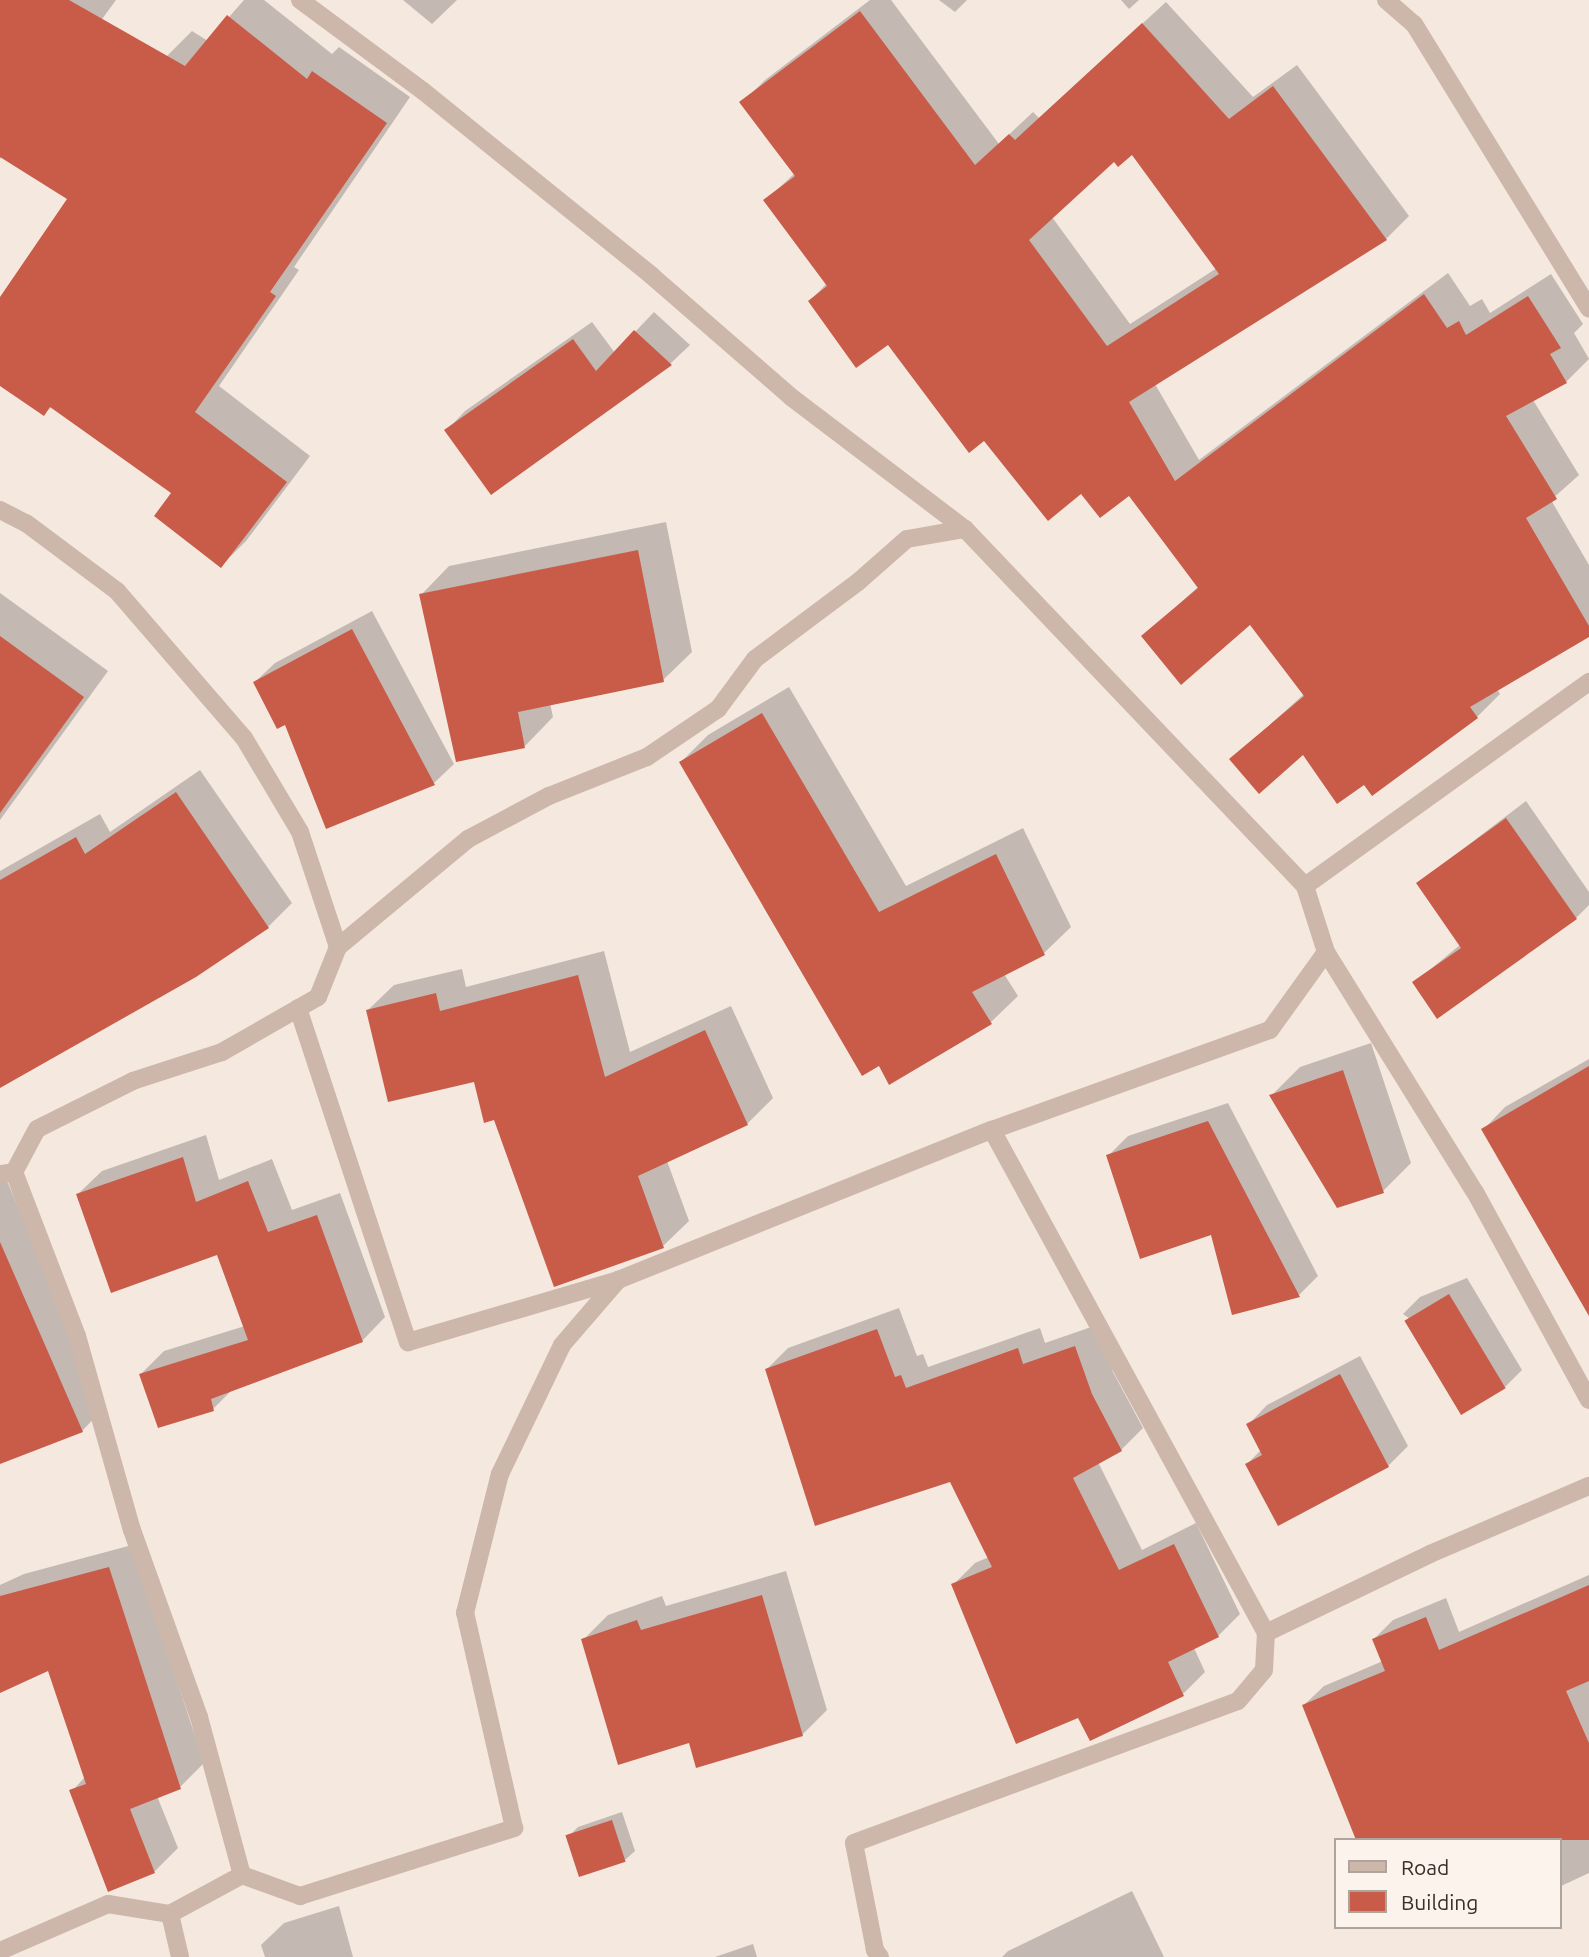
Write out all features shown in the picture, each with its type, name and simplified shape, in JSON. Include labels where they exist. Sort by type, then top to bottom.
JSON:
[{"type":"street","points":[[300,0],[423,91],[652,276],[791,397],[965,529],[1305,887],[1326,952],[1475,1192],[1589,1400]]},
{"type":"street","points":[[1386,0],[1414,24],[1589,309]]},
{"type":"street","points":[[0,510],[26,523],[117,591],[244,738],[300,832],[338,947]]},
{"type":"street","points":[[242,1875],[199,1717],[132,1530],[77,1336],[7,1173],[37,1129],[133,1081],[222,1052],[318,997],[338,947],[468,839],[549,796],[647,757],[718,709],[755,659],[858,582],[907,539],[965,529]]},
{"type":"street","points":[[1305,887],[1589,681]]},
{"type":"street","points":[[298,1008],[408,1342],[618,1280],[992,1130],[1270,1030],[1326,952]]},
{"type":"street","points":[[880,1957],[875,1950],[854,1843],[1238,1701],[1264,1670],[1266,1633],[992,1130]]},
{"type":"street","points":[[0,1951],[108,1904],[170,1914],[242,1875],[300,1896],[514,1828],[466,1613],[500,1475],[562,1345],[618,1280]]},
{"type":"street","points":[[1266,1633],[1430,1554],[1589,1486]]},
{"type":"street","points":[[170,1914],[180,1957]]},
{"type":"building","points":[[0,0],[69,0],[185,66],[227,15],[307,79],[312,71],[387,123],[270,292],[276,296],[195,412],[287,482],[221,568],[154,516],[171,493],[50,407],[44,416],[0,386],[0,297],[67,199],[0,157]]},
{"type":"building","points":[[860,11],[975,165],[1009,134],[1015,140],[1142,23],[1229,119],[1273,86],[1387,240],[1129,402],[1175,481],[1424,294],[1447,328],[1459,321],[1466,335],[1528,296],[1561,348],[1550,354],[1567,383],[1506,416],[1557,499],[1526,518],[1589,626],[1589,637],[1470,707],[1478,718],[1372,796],[1364,785],[1337,804],[1303,755],[1259,794],[1229,759],[1304,696],[1250,625],[1181,685],[1141,636],[1198,588],[1129,496],[1100,518],[1081,494],[1048,521],[984,441],[969,453],[888,345],[856,368],[808,301],[827,286],[763,200],[795,176],[739,102]],"holes":[[[1132,155],[1219,274],[1107,346],[1029,240],[1114,162],[1118,167]]]},
{"type":"building","points":[[634,330],[672,365],[491,495],[444,430],[573,339],[596,371]]},
{"type":"building","points":[[638,550],[664,682],[518,712],[525,748],[456,762],[419,594]]},
{"type":"building","points":[[352,629],[435,785],[326,829],[285,725],[277,729],[253,682]]},
{"type":"building","points":[[0,636],[84,697],[0,813]]},
{"type":"building","points":[[762,713],[879,912],[996,854],[1045,955],[972,992],[992,1024],[889,1085],[879,1066],[862,1076],[679,762]]},
{"type":"building","points":[[176,792],[269,928],[196,977],[0,1088],[0,880],[76,837],[85,854]]},
{"type":"building","points":[[1506,818],[1577,919],[1437,1019],[1412,982],[1461,948],[1416,883]]},
{"type":"building","points":[[578,975],[605,1077],[705,1030],[748,1125],[638,1176],[664,1248],[554,1287],[494,1120],[484,1123],[474,1082],[388,1102],[366,1010],[436,993],[440,1011]]},
{"type":"building","points":[[1589,1066],[1589,1316],[1481,1129]]},
{"type":"building","points":[[1343,1070],[1384,1193],[1337,1208],[1269,1095]]},
{"type":"building","points":[[1208,1121],[1300,1297],[1232,1315],[1211,1235],[1140,1259],[1106,1155]]},
{"type":"building","points":[[183,1157],[196,1202],[248,1181],[268,1232],[317,1215],[363,1342],[211,1399],[214,1411],[158,1428],[139,1374],[248,1340],[217,1255],[111,1293],[76,1194]]},
{"type":"building","points":[[0,1242],[83,1432],[0,1464]]},
{"type":"building","points":[[1449,1294],[1506,1388],[1461,1415],[1404,1321]]},
{"type":"building","points":[[877,1329],[895,1377],[901,1375],[906,1388],[1018,1348],[1023,1364],[1075,1346],[1092,1394],[1122,1451],[1073,1478],[1119,1570],[1174,1544],[1219,1637],[1168,1662],[1184,1696],[1090,1741],[1078,1718],[1016,1744],[951,1584],[992,1567],[950,1482],[815,1526],[765,1369]]},
{"type":"building","points":[[1340,1374],[1389,1467],[1278,1526],[1245,1464],[1262,1455],[1246,1424]]},
{"type":"building","points":[[109,1567],[181,1789],[130,1809],[155,1873],[108,1892],[69,1790],[86,1784],[48,1671],[0,1693],[0,1596]]},
{"type":"building","points":[[1589,1585],[1589,1681],[1566,1691],[1589,1743],[1589,1840],[1355,1838],[1302,1705],[1385,1671],[1372,1639],[1426,1617],[1439,1650]]},
{"type":"building","points":[[762,1595],[803,1736],[696,1768],[689,1743],[618,1765],[581,1639],[637,1620],[641,1630]]},
{"type":"building","points":[[612,1820],[626,1862],[579,1877],[565,1835]]}]
